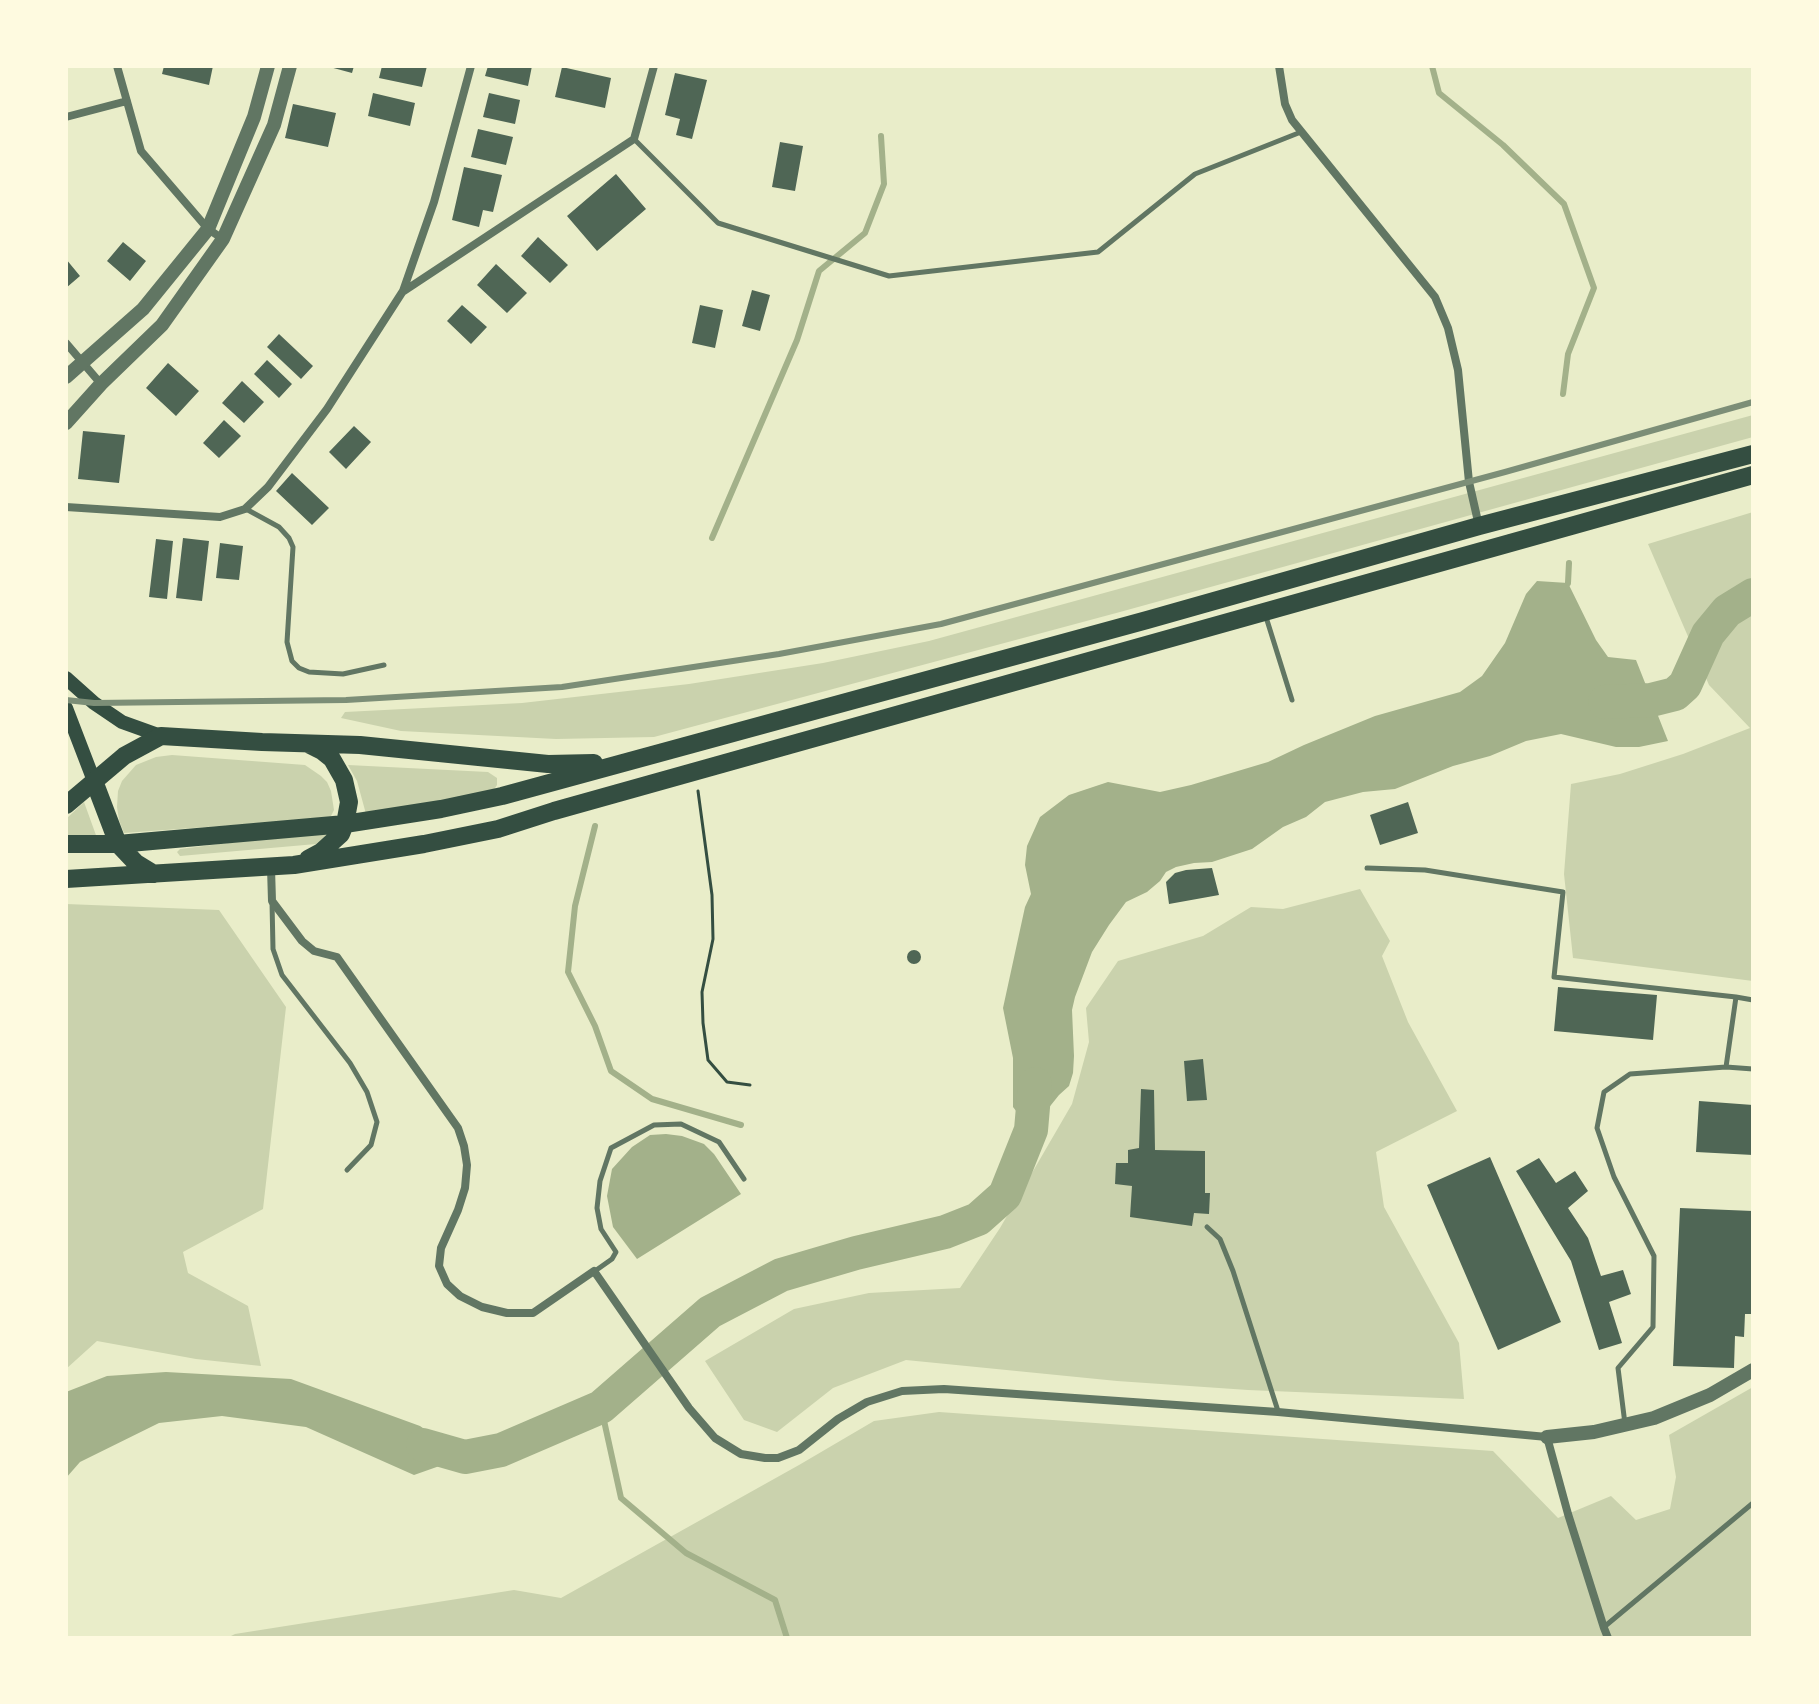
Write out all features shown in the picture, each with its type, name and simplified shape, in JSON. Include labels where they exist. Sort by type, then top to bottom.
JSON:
[{"type":"highway","points":[[66,844],[118,844],[345,824],[487,800],[1132,625],[1479,526],[1753,454]]},
{"type":"highway","points":[[66,879],[294,865],[498,829],[1753,475]]},
{"type":"highway","points":[[66,805],[124,756],[161,736],[360,745],[548,764],[604,763],[652,756]]},
{"type":"highway","points":[[294,865],[321,852],[341,834],[349,802],[344,780],[332,759],[308,744]]},
{"type":"highway","points":[[94,781],[118,844],[136,863],[154,874]]},
{"type":"main road","points":[[66,678],[122,722],[161,736]]},
{"type":"main road","points":[[66,708],[94,781]]},
{"type":"street","points":[[117,66],[141,151],[208,229],[223,239]]},
{"type":"street","points":[[66,377],[143,309],[208,229],[254,117],[268,66]]},
{"type":"street","points":[[66,423],[162,325],[223,239],[274,125],[290,66]]},
{"type":"street","points":[[66,507],[220,517],[245,509],[268,487],[327,409],[403,291],[434,202],[471,66]]},
{"type":"street","points":[[403,291],[634,139],[654,66]]},
{"type":"street","points":[[1279,66],[1285,104],[1292,120],[1435,297],[1448,328],[1458,370],[1469,482],[1479,526]]},
{"type":"street","points":[[66,117],[127,101]]},
{"type":"street","points":[[66,343],[101,384]]},
{"type":"street","points":[[270,867],[272,901],[302,941],[314,951],[337,957],[458,1128],[467,1165],[465,1188],[441,1248],[439,1266],[447,1284],[460,1296],[482,1307],[507,1313],[533,1313],[594,1271],[689,1408],[715,1438],[741,1454],[778,1458],[799,1450],[838,1419],[867,1402],[902,1391],[944,1389],[1278,1412],[1547,1437],[1594,1432],[1654,1418],[1710,1395],[1753,1370]]},
{"type":"street","points":[[1547,1437],[1608,1638]]},
{"type":"lane","points":[[634,139],[718,223],[889,276],[1098,252],[1195,174],[1302,131]]},
{"type":"lane","points":[[245,509],[279,527],[293,547],[287,642],[292,661],[309,672],[343,674],[384,665]]},
{"type":"lane","points":[[1265,612],[1292,700]]},
{"type":"lane","points":[[1367,868],[1425,870],[1563,892],[1554,977],[1753,1000]]},
{"type":"lane","points":[[272,901],[273,949],[282,975],[350,1063],[367,1092],[377,1122],[371,1145],[347,1170]]},
{"type":"lane","points":[[1726,1067],[1736,997]]},
{"type":"lane","points":[[1625,1426],[1618,1368],[1653,1327],[1654,1256],[1614,1177],[1597,1128],[1604,1092],[1630,1074],[1726,1067],[1753,1069]]},
{"type":"lane","points":[[594,1271],[612,1259],[616,1252],[601,1229],[597,1208],[600,1181],[611,1148],[654,1125],[681,1124],[719,1142],[744,1179]]},
{"type":"lane","points":[[1207,1227],[1220,1239],[1233,1271],[1278,1412]]},
{"type":"lane","points":[[1604,1628],[1753,1503]]},
{"type":"path","points":[[696,771],[712,895],[713,939],[702,992],[708,1060],[727,1082],[750,1085]]},
{"type":"shaded area","points":[[1753,415],[1753,437],[654,737],[556,739],[401,731],[341,718],[345,712],[522,703],[689,684],[823,663],[929,641]]},
{"type":"shaded area","points":[[1753,512],[1753,981],[1573,958],[1564,874],[1571,784],[1620,774],[1750,728],[1709,685],[1648,544]]},
{"type":"shaded area","points":[[1537,581],[1568,583],[1596,640],[1608,657],[1636,660],[1668,741],[1639,747],[1616,747],[1561,734],[1526,741],[1395,789],[1363,792],[1325,802],[1252,849],[1166,872],[1147,892],[1126,902],[1092,952],[1072,1010],[1074,1056],[1069,1086],[1031,1130],[1013,1107],[1013,1058],[1003,1008],[1025,907],[1031,894],[1025,865],[1027,846],[1040,817],[1069,795],[1108,782],[1160,792],[1191,785],[1268,762],[1375,716],[1460,692],[1482,676],[1505,643],[1526,594]]},
{"type":"shaded area","points":[[172,755],[305,765],[327,782],[334,810],[330,818],[124,833],[117,807],[122,781],[136,765]]},
{"type":"shaded area","points":[[348,765],[488,772],[497,778],[497,785],[493,791],[366,814],[357,781]]},
{"type":"shaded area","points":[[84,802],[97,838],[66,837],[66,819]]},
{"type":"shaded area","points":[[333,830],[316,844],[180,856],[177,852],[180,849]]},
{"type":"shaded area","points":[[1360,889],[1390,941],[1382,956],[1408,1022],[1457,1111],[1376,1152],[1384,1207],[1459,1343],[1464,1399],[1117,1381],[906,1360],[833,1388],[777,1432],[744,1420],[705,1361],[794,1309],[869,1293],[960,1288],[1000,1228],[1072,1104],[1089,1042],[1086,1008],[1118,961],[1203,936],[1251,907],[1283,909]]},
{"type":"shaded area","points":[[66,904],[219,910],[286,1007],[263,1209],[183,1252],[188,1273],[248,1306],[261,1366],[196,1359],[97,1341],[66,1369]]},
{"type":"shaded area","points":[[666,1134],[704,1144],[741,1194],[637,1259],[613,1227],[607,1196],[612,1169],[632,1147],[650,1135]]},
{"type":"shaded area","points":[[166,1372],[291,1379],[420,1426],[465,1457],[414,1475],[306,1427],[222,1416],[159,1423],[80,1462],[66,1478],[66,1392],[107,1376]]},
{"type":"shaded area","points":[[1753,1387],[1753,1638],[227,1638],[235,1634],[514,1590],[561,1598],[874,1421],[939,1412],[1493,1451],[1558,1518],[1611,1496],[1636,1520],[1670,1509],[1676,1477],[1669,1435]]},
{"type":"building","points":[[164,66],[213,66],[209,85],[162,74]]},
{"type":"building","points":[[326,66],[354,66],[352,73]]},
{"type":"building","points":[[382,66],[427,66],[422,87],[379,78]]},
{"type":"building","points":[[488,66],[532,66],[528,86],[485,76]]},
{"type":"building","points":[[562,67],[611,78],[605,108],[555,97]]},
{"type":"building","points":[[675,73],[707,80],[692,139],[676,135],[680,119],[665,115]]},
{"type":"building","points":[[373,93],[415,103],[410,126],[368,116]]},
{"type":"building","points":[[489,93],[520,100],[515,124],[483,117]]},
{"type":"building","points":[[293,104],[336,113],[328,147],[285,138]]},
{"type":"building","points":[[478,129],[513,137],[506,165],[471,157]]},
{"type":"building","points":[[780,142],[803,146],[795,191],[772,187]]},
{"type":"building","points":[[464,167],[502,175],[493,212],[483,210],[479,227],[452,220]]},
{"type":"building","points":[[616,174],[646,209],[597,251],[567,216]]},
{"type":"building","points":[[538,237],[568,265],[550,283],[521,256]]},
{"type":"building","points":[[123,242],[146,261],[130,281],[107,261]]},
{"type":"building","points":[[66,259],[80,276],[66,288]]},
{"type":"building","points":[[496,264],[527,293],[507,313],[477,285]]},
{"type":"building","points":[[752,290],[770,295],[760,331],[742,326]]},
{"type":"building","points":[[462,305],[487,327],[471,344],[447,321]]},
{"type":"building","points":[[700,305],[723,310],[715,348],[692,343]]},
{"type":"building","points":[[279,334],[313,366],[301,379],[267,347]]},
{"type":"building","points":[[267,360],[292,384],[279,398],[254,374]]},
{"type":"building","points":[[168,363],[199,391],[176,416],[146,388]]},
{"type":"building","points":[[242,381],[264,402],[244,423],[222,403]]},
{"type":"building","points":[[224,420],[241,436],[219,458],[203,443]]},
{"type":"building","points":[[354,426],[371,442],[346,469],[329,452]]},
{"type":"building","points":[[83,431],[125,435],[119,483],[78,479]]},
{"type":"building","points":[[292,473],[329,508],[312,525],[276,491]]},
{"type":"building","points":[[183,538],[209,541],[202,601],[176,598]]},
{"type":"building","points":[[156,539],[173,541],[167,599],[149,597]]},
{"type":"building","points":[[220,543],[243,546],[239,580],[216,578]]},
{"type":"building","points":[[1408,802],[1418,833],[1380,845],[1370,815]]},
{"type":"building","points":[[1212,868],[1219,895],[1169,904],[1166,882],[1175,873]]},
{"type":"building","points":[[914,950],[921,957],[914,964],[907,957]]},
{"type":"building","points":[[1558,987],[1657,995],[1653,1040],[1554,1031]]},
{"type":"building","points":[[1203,1059],[1207,1100],[1187,1101],[1184,1061]]},
{"type":"building","points":[[1141,1089],[1154,1090],[1155,1150],[1205,1151],[1205,1193],[1210,1193],[1209,1214],[1194,1213],[1192,1226],[1130,1217],[1132,1186],[1115,1184],[1116,1163],[1128,1163],[1128,1150],[1139,1148]]},
{"type":"building","points":[[1699,1101],[1753,1105],[1753,1155],[1696,1152]]},
{"type":"building","points":[[1490,1157],[1561,1322],[1498,1350],[1427,1185]]},
{"type":"building","points":[[1539,1158],[1556,1183],[1575,1171],[1588,1191],[1568,1208],[1588,1238],[1601,1276],[1623,1270],[1631,1294],[1609,1302],[1622,1343],[1599,1350],[1571,1261],[1516,1171]]},
{"type":"building","points":[[1680,1208],[1753,1211],[1753,1314],[1745,1314],[1744,1337],[1735,1336],[1734,1368],[1673,1366]]},
{"type":"waterway","points":[[1432,66],[1439,93],[1503,145],[1564,204],[1594,288],[1568,354],[1563,394]]},
{"type":"waterway","points":[[712,538],[797,340],[819,271],[865,233],[884,184],[881,136]]},
{"type":"waterway","points":[[1568,583],[1569,563]]},
{"type":"waterway","points":[[1605,702],[1651,700],[1675,694],[1685,685],[1708,634],[1727,611],[1753,595]]},
{"type":"waterway","points":[[595,826],[575,906],[568,972],[595,1026],[611,1071],[652,1099],[741,1125]]},
{"type":"waterway","points":[[423,1445],[465,1457],[501,1450],[601,1407],[710,1312],[781,1275],[945,1232],[978,1219],[1005,1195],[1031,1130],[1035,1084]]},
{"type":"waterway","points":[[601,1407],[621,1498],[686,1553],[775,1600],[787,1638]]},
{"type":"railway","points":[[66,700],[94,703],[346,700],[562,687],[779,654],[941,624],[1753,402]]}]
